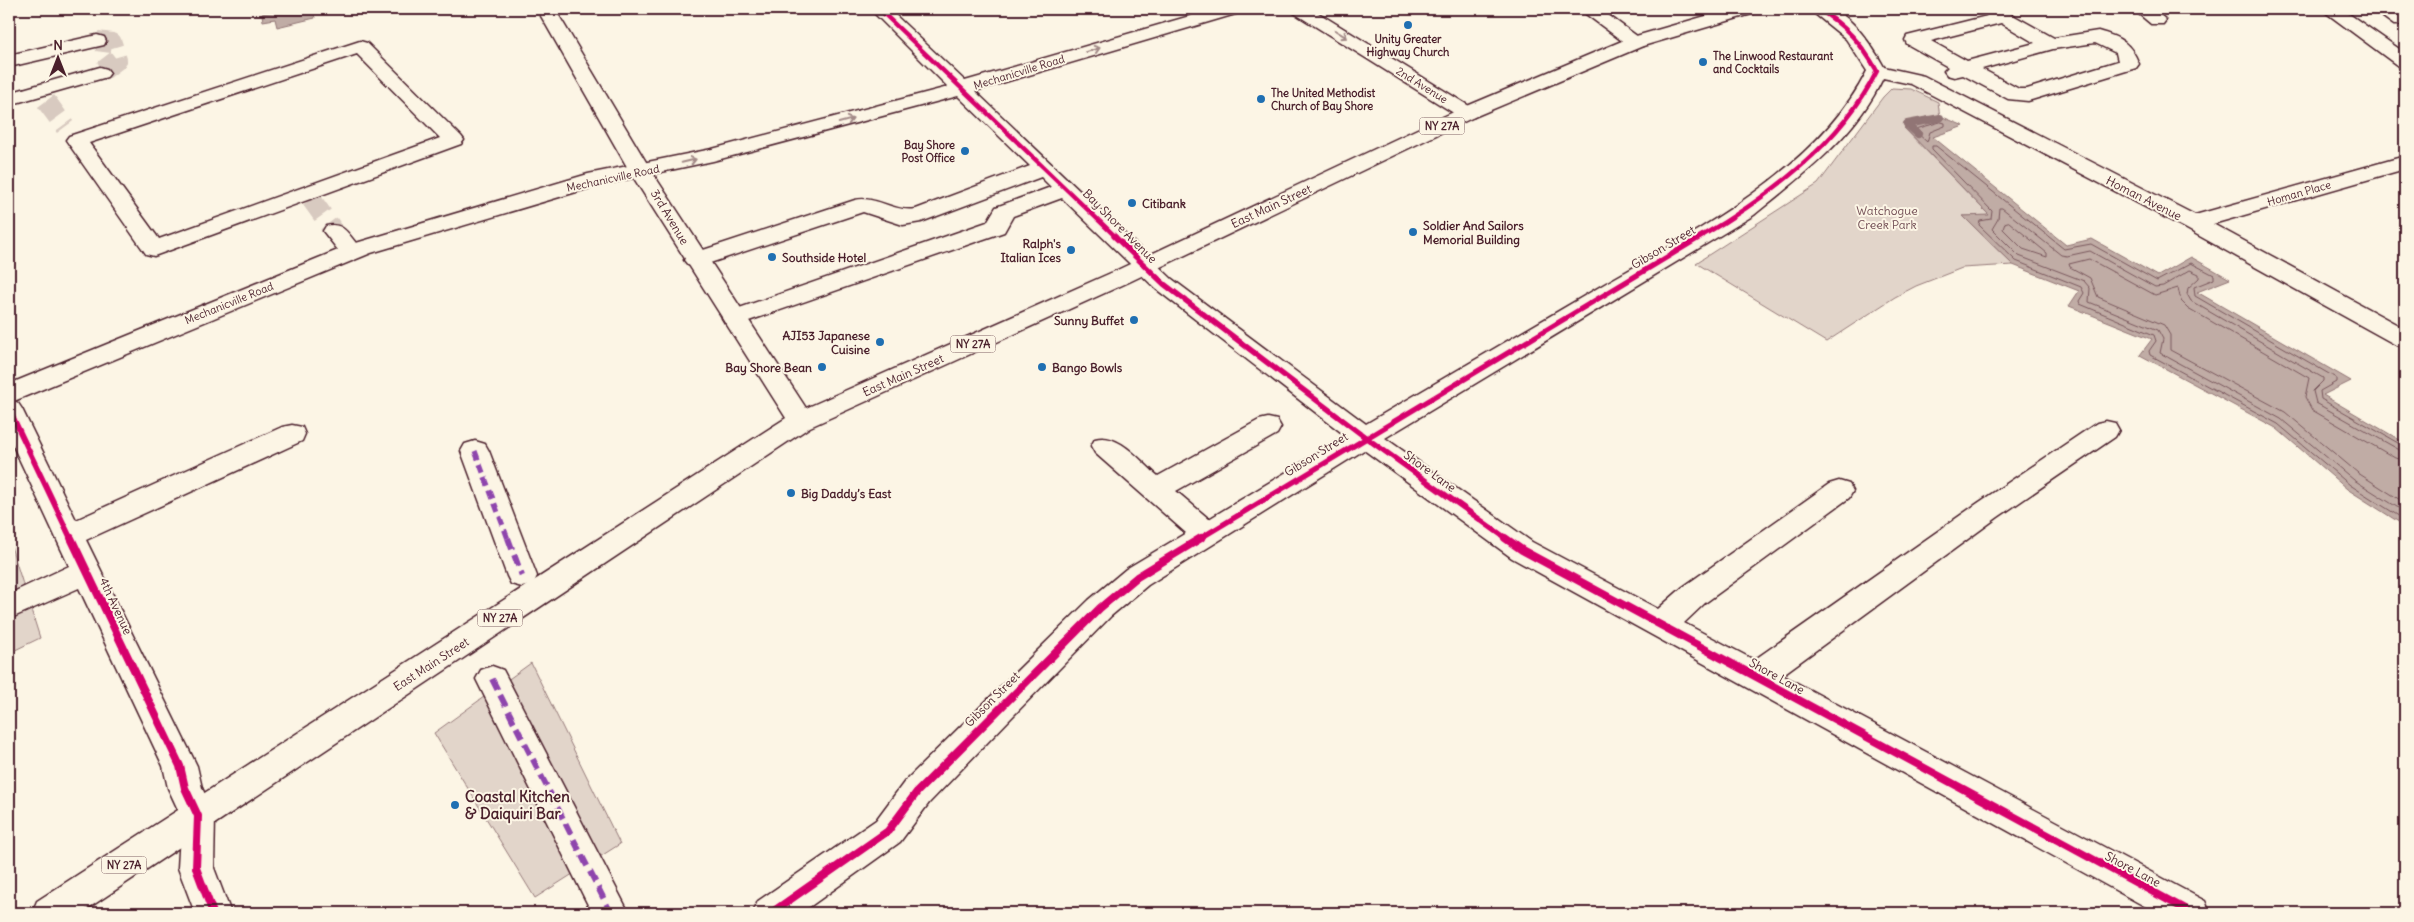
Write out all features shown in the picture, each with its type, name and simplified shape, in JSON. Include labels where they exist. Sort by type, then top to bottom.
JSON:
[{"type":"street","name":"3rd Avenue","points":[[546,9],[641,172],[801,421]]},
{"type":"street","name":"Bay Shore Avenue","points":[[878,9],[1166,286],[1365,437]]},
{"type":"street","name":"Mechanicville Road","points":[[9,394],[352,252],[587,182],[641,172],[803,133],[962,89],[1232,9]]},
{"type":"street","name":"2nd Avenue","points":[[1300,9],[1467,113]]},
{"type":"street","points":[[1588,9],[1636,42]]},
{"type":"street","name":"East Main Street","points":[[198,816],[801,421],[1144,266],[1467,113],[1636,42],[1749,9]]},
{"type":"street","points":[[1818,9],[1840,22],[1862,44],[1877,71]]},
{"type":"street","points":[[2142,9],[2157,20]]},
{"type":"street","points":[[2330,9],[2405,62]]},
{"type":"street","points":[[2381,9],[2401,21]]},
{"type":"street","points":[[1917,80],[1963,68],[2051,44],[2098,37],[2124,50],[2129,64],[2028,95],[2015,95],[1963,68],[1914,40],[1996,13],[2051,44]]},
{"type":"street","points":[[9,61],[97,40]]},
{"type":"street","points":[[360,48],[454,140],[308,195],[154,249],[71,134],[360,48]]},
{"type":"street","points":[[36,55],[43,95]]},
{"type":"street","name":"Homan Avenue","points":[[1877,71],[1917,80],[2192,223],[2405,339]]},
{"type":"street","name":"Gibson Street","points":[[771,913],[888,832],[918,792],[1000,707],[1100,608],[1137,576],[1365,437],[1746,210],[1813,154],[1848,116],[1871,86],[1877,71]]},
{"type":"street","points":[[9,100],[43,95],[100,73]]},
{"type":"street","name":"Homan Place","points":[[2192,223],[2405,162]]},
{"type":"street","points":[[696,260],[863,205],[903,218],[921,215],[1045,168]]},
{"type":"street","points":[[734,318],[996,226],[1004,212],[1067,189]]},
{"type":"street","points":[[334,231],[352,252]]},
{"type":"street","name":"4th Avenue","points":[[9,409],[180,766],[186,788],[198,816]]},
{"type":"street","points":[[1156,490],[1268,427]]},
{"type":"street","points":[[1755,677],[1988,510],[2106,430]]},
{"type":"street","points":[[70,535],[292,434]]},
{"type":"street","name":"Shore Lane","points":[[1365,437],[1522,550],[2192,913]]},
{"type":"street","points":[[1105,446],[1207,534]]},
{"type":"street","points":[[475,452],[522,576]]},
{"type":"street","points":[[1660,626],[1694,595],[1839,492]]},
{"type":"street","points":[[9,607],[87,571]]},
{"type":"street","points":[[492,680],[611,913]]},
{"type":"street","points":[[198,816],[196,868],[213,913]]},
{"type":"street","name":"NY 27A","points":[[50,913],[198,816]]},
{"type":"green space","name":"Watchogue Creek Park","points":[[1892,88],[1911,89],[1938,102],[1940,118],[1904,128],[1990,216],[1963,216],[2013,265],[1962,268],[1916,286],[1895,297],[1826,342],[1696,263],[1818,184],[1883,97]]},
{"type":"green space","points":[[9,540],[40,638],[9,653]]},
{"type":"green space","points":[[531,663],[620,844],[535,898],[434,733]]},
{"type":"water","points":[[284,9],[318,9],[313,10],[315,18],[277,27],[275,19],[263,21],[262,14]]},
{"type":"water","points":[[1938,115],[1964,126],[1933,137],[2066,245],[2092,239],[2158,276],[2191,257],[2230,279],[2197,292],[2351,381],[2323,395],[2405,443],[2405,526],[2347,489],[2276,428],[2140,355],[2152,339],[2069,306],[2079,291],[2013,265],[1963,216],[1989,215],[1904,127],[1939,118]]},
{"type":"waterway","points":[[1918,134],[1907,124],[1940,118]]},
{"type":"tunnel","points":[[97,41],[112,43],[117,60],[100,73]]},
{"type":"tunnel","points":[[46,101],[65,127]]},
{"type":"tunnel","points":[[311,199],[334,231]]},
{"type":"marked path","points":[[475,451],[522,576]]},
{"type":"marked path","points":[[492,679],[611,913]]},
{"type":"cycle path","points":[[879,9],[1164,284],[1365,437],[1522,550],[2192,913]]},
{"type":"cycle path","points":[[771,913],[888,831],[917,792],[1000,707],[1100,608],[1137,577],[1365,437],[1746,210],[1801,165],[1838,129],[1854,110],[1867,91],[1877,71],[1853,35],[1818,9]]},
{"type":"cycle path","points":[[9,409],[180,766],[185,788],[198,816],[196,868],[213,913]]},
{"type":"place","name":"Unity Greater Highway Church","points":[[1408,25]]},
{"type":"place","name":"The Linwood Restaurant and Cocktails","points":[[1703,62]]},
{"type":"place","name":"The United Methodist Church of Bay Shore","points":[[1261,99]]},
{"type":"place","name":"Bay Shore Post Office","points":[[965,151]]},
{"type":"place","name":"Citibank","points":[[1132,203]]},
{"type":"place","name":"Soldier And Sailors Memorial Building","points":[[1413,232]]},
{"type":"place","name":"Ralph's Italian Ices","points":[[1071,250]]},
{"type":"place","name":"Southside Hotel","points":[[772,257]]},
{"type":"place","name":"Sunny Buffet","points":[[1134,320]]},
{"type":"place","name":"AJI53 Japanese Cuisine","points":[[880,342]]},
{"type":"place","name":"Bay Shore Bean","points":[[822,367]]},
{"type":"place","name":"Bango Bowls","points":[[1042,367]]},
{"type":"place","name":"Big Daddy’s East","points":[[791,493]]},
{"type":"place","name":"Coastal Kitchen & Daiquiri Bar","points":[[455,805]]}]
